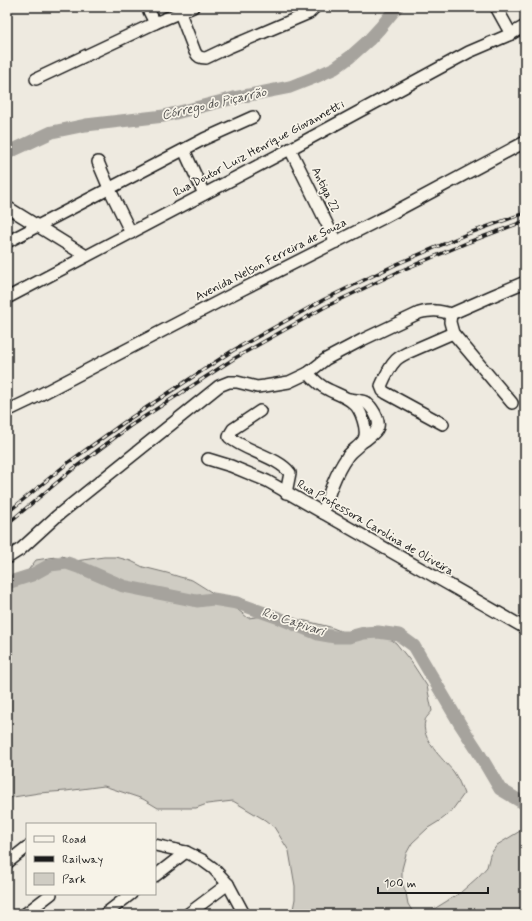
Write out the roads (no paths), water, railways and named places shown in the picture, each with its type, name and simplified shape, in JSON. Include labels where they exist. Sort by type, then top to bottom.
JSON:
[{"type":"street","points":[[147,7],[154,23]]},
{"type":"street","points":[[36,79],[154,23],[193,7]]},
{"type":"street","points":[[180,13],[195,52],[200,57],[206,58],[309,13],[315,7]]},
{"type":"street","points":[[496,7],[511,34]]},
{"type":"street","name":"Rua Doutor Luiz Henrique Giovannetti","points":[[7,298],[290,149],[469,52],[511,34],[525,26]]},
{"type":"street","points":[[7,242],[216,133],[253,117]]},
{"type":"street","name":"Avenida Nelson Ferreira de Souza","points":[[7,411],[336,242],[525,142]]},
{"type":"street","name":"Antiga 22","points":[[290,149],[336,242]]},
{"type":"street","points":[[184,150],[204,194]]},
{"type":"street","points":[[98,162],[131,233]]},
{"type":"street","points":[[7,207],[86,256]]},
{"type":"street","points":[[7,558],[21,549],[57,516],[219,386],[229,382],[237,382],[257,387],[289,382],[308,373],[326,359],[419,312],[440,310],[451,314],[525,282]]},
{"type":"street","points":[[451,314],[450,322],[454,333],[512,403]]},
{"type":"street","points":[[443,424],[383,391],[381,386],[395,361],[400,357],[454,333]]},
{"type":"street","points":[[308,373],[316,382],[349,399],[356,405],[364,422],[366,433],[364,440],[348,455],[341,466],[332,486],[323,513]]},
{"type":"street","name":"Avenida Nelson Ferreira de Souza","points":[[7,420],[28,401]]},
{"type":"street","points":[[260,411],[233,429],[230,437],[286,468],[290,474],[286,492]]},
{"type":"street","name":"Rua Professora Carolina de Oliveira","points":[[208,459],[231,466],[267,481],[525,628]]},
{"type":"street","points":[[156,845],[186,852],[202,860],[213,868],[228,884],[244,914]]},
{"type":"street","points":[[7,863],[26,848]]},
{"type":"street","points":[[156,875],[186,852]]},
{"type":"street","points":[[188,914],[228,884]]},
{"type":"street","points":[[25,914],[50,895]]},
{"type":"street","points":[[105,914],[130,895]]},
{"type":"waterway","name":"Córrego do Piçarrão","points":[[7,153],[52,132],[86,125],[164,116],[234,98],[290,87],[335,68],[350,57],[369,40],[397,7]]},
{"type":"waterway","name":"Rio Capivari","points":[[7,583],[32,575],[50,565],[67,563],[123,586],[197,601],[213,599],[237,603],[318,634],[335,637],[349,637],[364,633],[378,632],[399,635],[414,646],[500,789],[525,804]]},
{"type":"railway","points":[[7,513],[69,462],[126,421],[232,351],[323,300],[397,264],[467,234],[525,213]]},
{"type":"railway","points":[[7,524],[72,470],[130,426],[235,358],[325,307],[400,271],[469,242],[525,221]]}]
